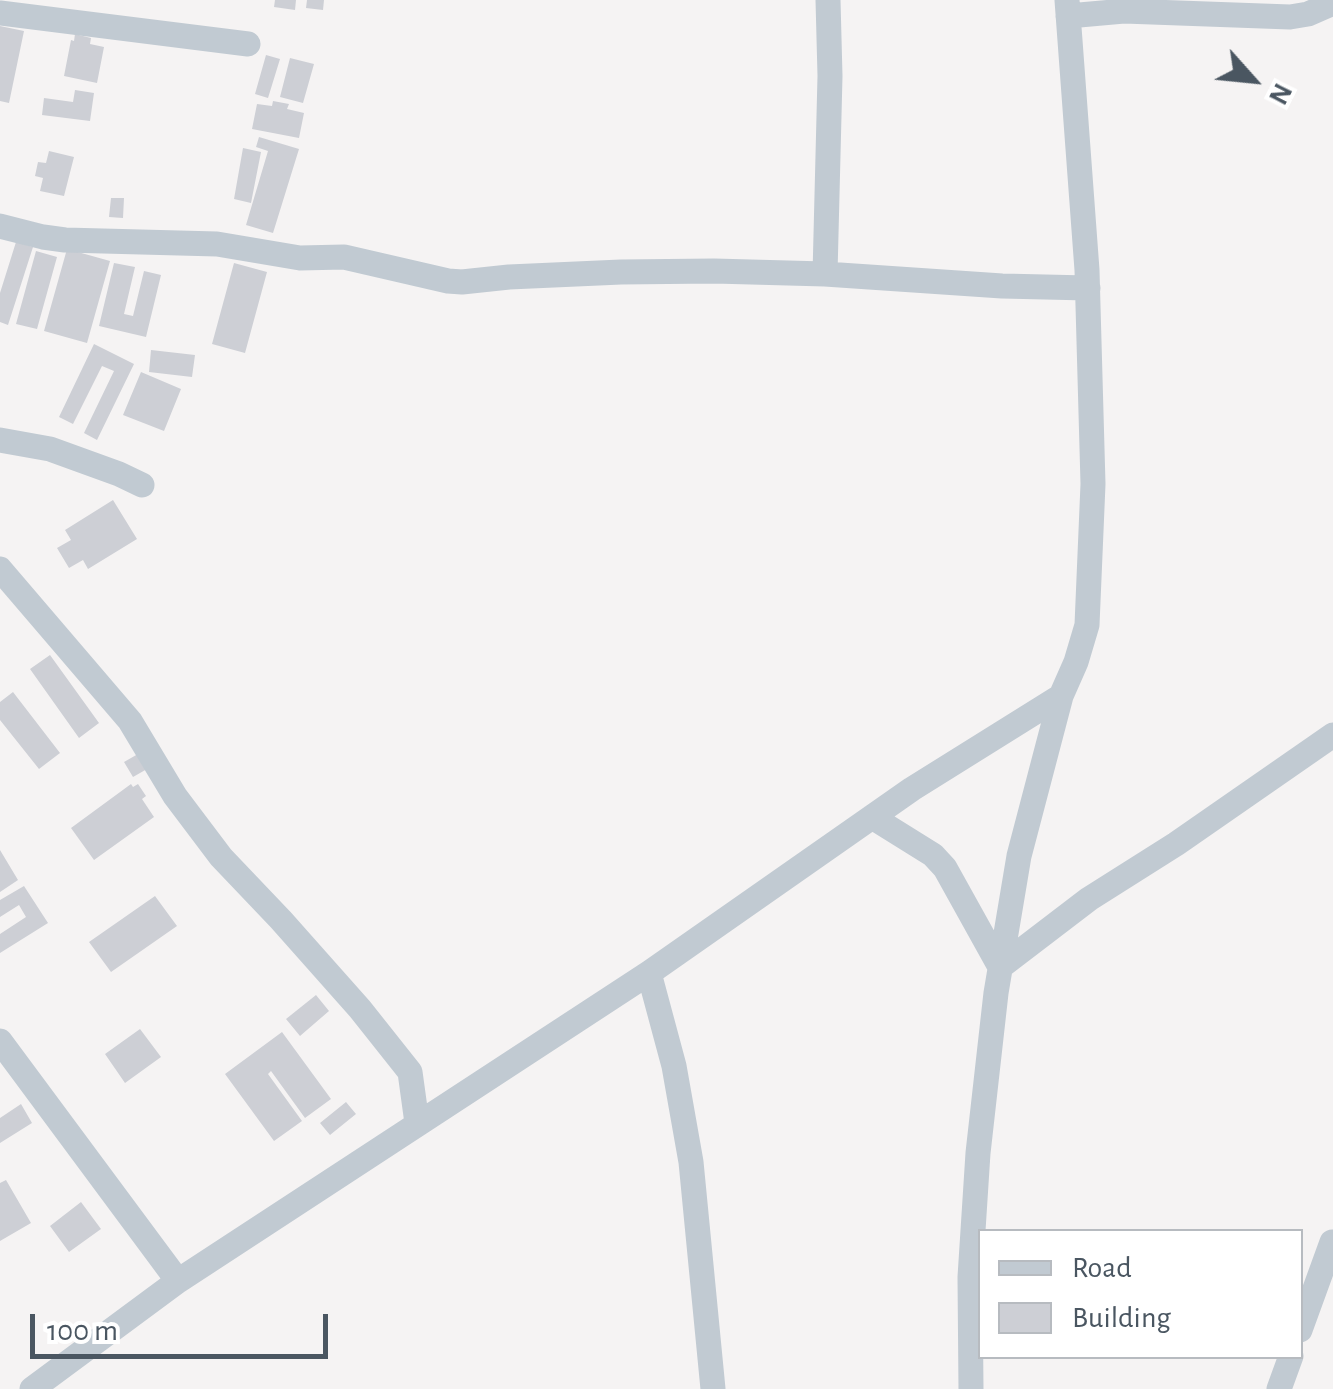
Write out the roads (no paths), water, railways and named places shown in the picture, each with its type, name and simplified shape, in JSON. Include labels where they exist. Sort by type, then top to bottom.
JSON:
[{"type":"street","points":[[824,274],[830,76],[828,0]]},
{"type":"street","points":[[971,1389],[970,1277],[977,1171],[1000,967],[1020,856],[1061,696],[1087,625],[1093,484],[1088,288],[1068,8],[1290,16],[1308,14],[1333,3]]},
{"type":"street","points":[[0,13],[248,44]]},
{"type":"street","points":[[0,226],[65,240],[217,244],[300,258],[344,257],[462,282],[622,272],[714,271],[1088,288]]},
{"type":"street","points":[[0,440],[50,449],[142,485]]},
{"type":"street","points":[[0,569],[130,721],[176,796],[221,858],[360,1009],[410,1072],[417,1123]]},
{"type":"street","points":[[32,1389],[178,1281],[649,972],[912,789],[1061,696]]},
{"type":"street","points":[[1000,967],[1089,899],[1333,735]]},
{"type":"street","points":[[872,817],[933,855],[945,868],[1000,967]]},
{"type":"street","points":[[649,972],[674,1066],[691,1162],[714,1389]]},
{"type":"street","points":[[0,1041],[178,1281]]},
{"type":"street","points":[[1303,1322],[1332,1242]]},
{"type":"street","points":[[1279,1389],[1290,1359]]}]
